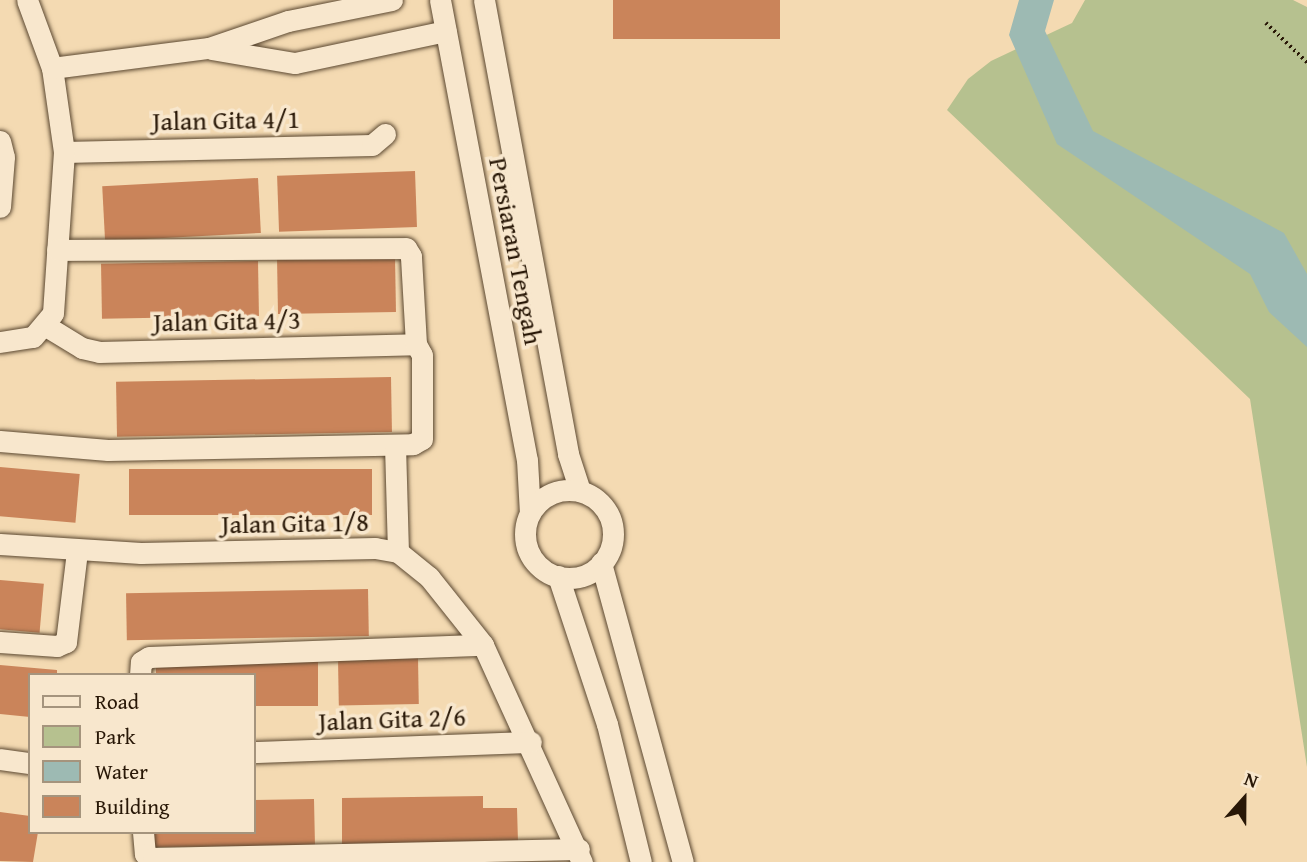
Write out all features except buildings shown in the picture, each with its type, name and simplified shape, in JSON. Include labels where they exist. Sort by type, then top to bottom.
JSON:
[{"type":"street","points":[[0,342],[33,337],[46,326],[53,313],[64,152],[52,68],[27,0]]},
{"type":"street","points":[[52,68],[209,48],[288,20],[392,0]]},
{"type":"street","name":"Persiaran Tengah","points":[[440,0],[527,460],[530,513],[527,546],[539,566],[558,576]]},
{"type":"street","name":"Persiaran Tengah","points":[[484,0],[569,454],[579,491]]},
{"type":"street","points":[[209,48],[295,63],[446,31]]},
{"type":"street","name":"Jalan Gita 4/1","points":[[64,152],[372,145],[385,134]]},
{"type":"street","points":[[0,142],[4,157],[0,208]]},
{"type":"street","points":[[0,441],[108,450],[396,445],[418,443],[423,434],[422,355],[416,344],[411,256],[406,248],[57,250]]},
{"type":"street","name":"Jalan Gita 4/3","points":[[46,326],[82,348],[99,352],[416,344]]},
{"type":"street","points":[[396,445],[398,552]]},
{"type":"street","points":[[530,513],[556,491],[579,491],[600,502],[612,521],[612,544],[601,564],[582,576],[558,576],[607,724],[641,862]]},
{"type":"street","name":"Jalan Gita 1/8","points":[[0,544],[77,551],[375,548],[398,552],[429,577],[483,645],[581,855]]},
{"type":"street","points":[[0,642],[58,646],[66,642],[77,551]]},
{"type":"street","points":[[601,564],[683,862]]},
{"type":"street","points":[[141,673],[141,662],[149,657],[483,645]]},
{"type":"street","name":"Jalan Gita 2/6","points":[[256,752],[531,743]]},
{"type":"street","points":[[0,760],[28,762]]},
{"type":"street","points":[[143,834],[145,854],[153,858],[581,855]]},
{"type":"path","points":[[1266,23],[1307,62]]},
{"type":"green space","points":[[1085,0],[1293,0],[1307,7],[1307,767],[1250,399],[947,110],[968,79],[991,61],[1072,23]]},
{"type":"water","points":[[1019,0],[1054,0],[1045,31],[1093,131],[1284,233],[1307,274],[1307,347],[1269,312],[1250,274],[1057,144],[1009,35]]}]
